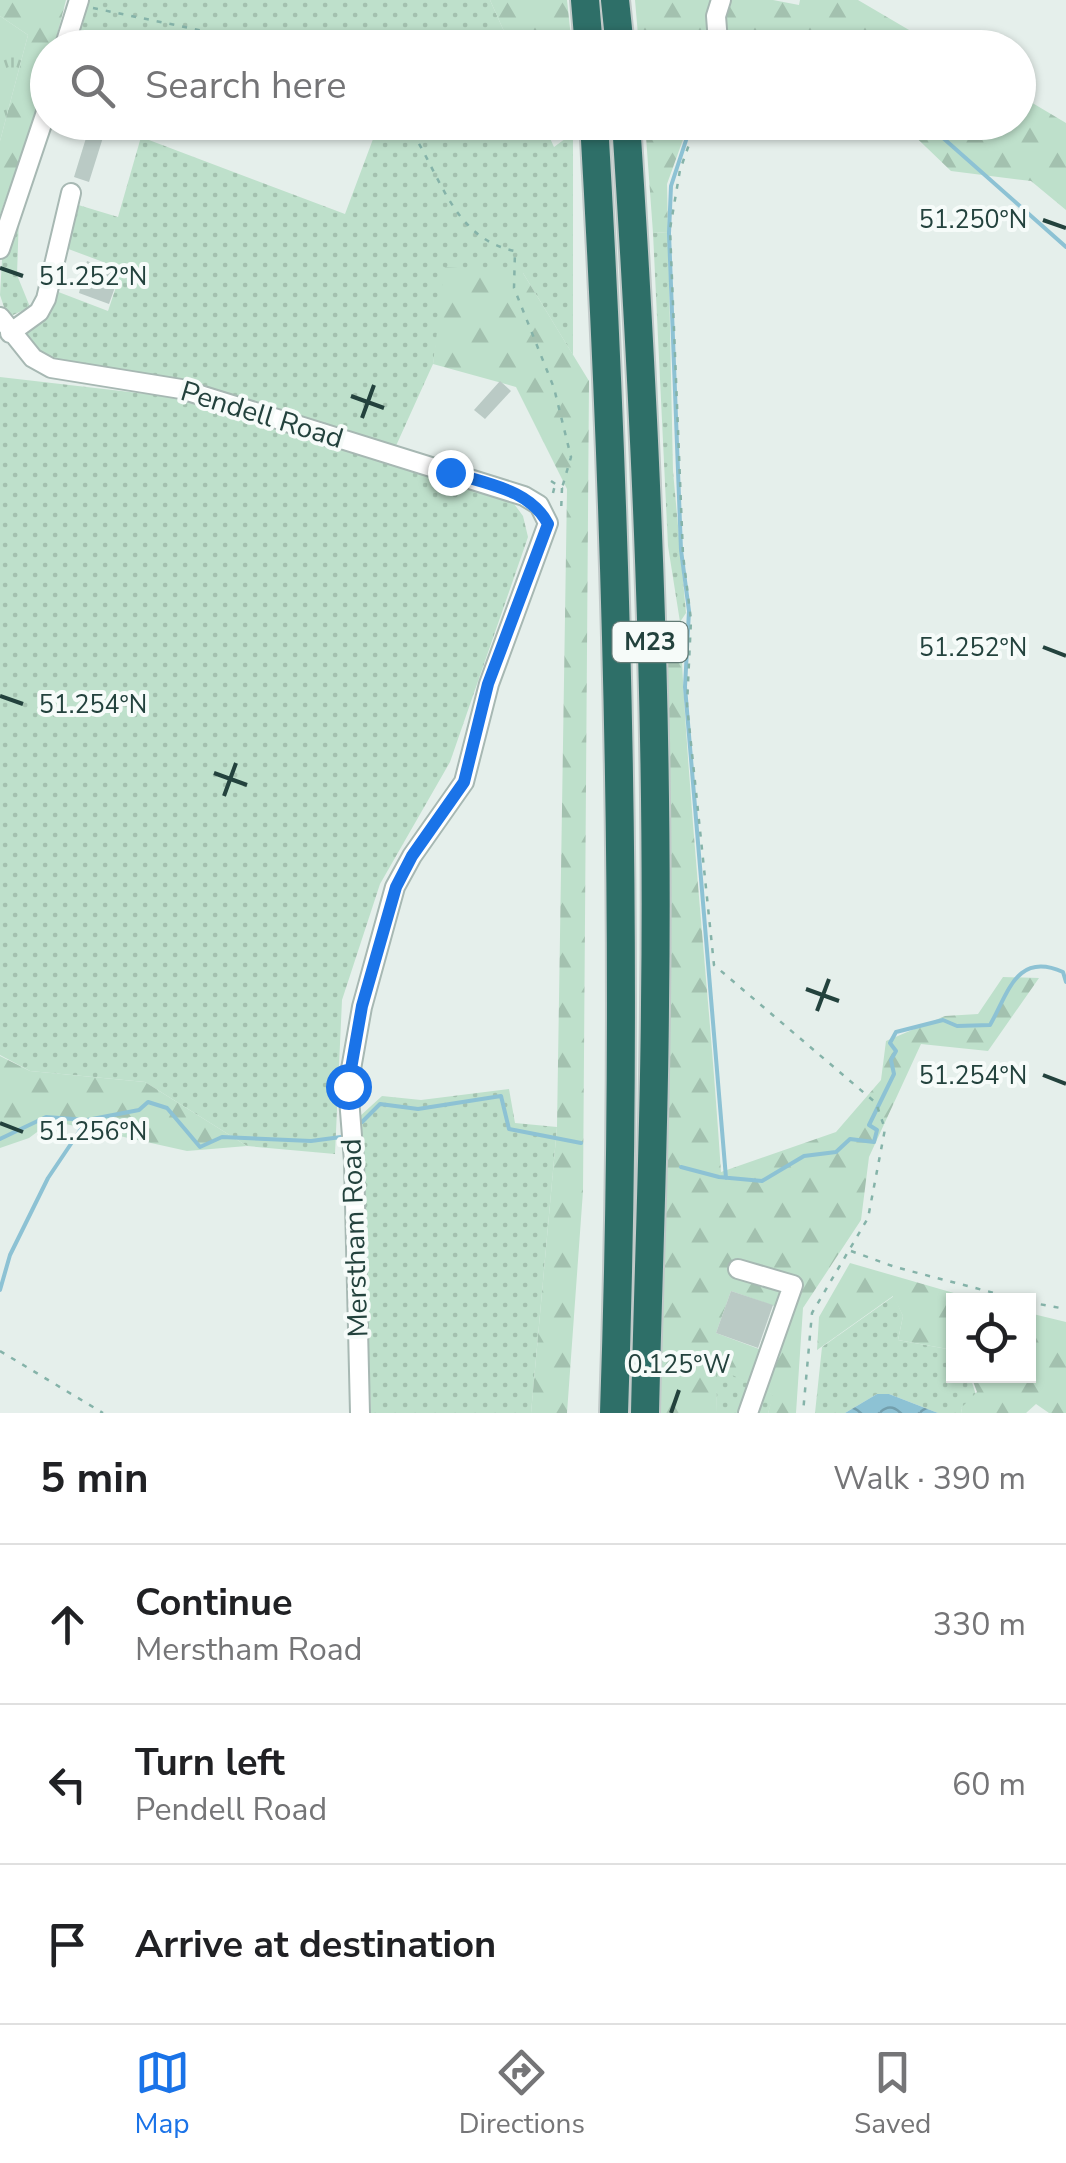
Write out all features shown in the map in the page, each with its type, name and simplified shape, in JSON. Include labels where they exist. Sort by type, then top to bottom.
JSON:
[{"type":"highway","points":[[585,0],[588,30]]},
{"type":"highway","points":[[616,0],[618,30]]},
{"type":"highway","name":"M23","points":[[595,140],[615,535],[623,1027],[614,1413]]},
{"type":"highway","name":"M23","points":[[627,140],[647,499],[655,944],[644,1413]]},
{"type":"street","points":[[69,30],[78,0]]},
{"type":"street","points":[[717,30],[721,0]]},
{"type":"street","points":[[0,249],[37,140]]},
{"type":"street","points":[[4,326],[39,312],[46,299],[71,193]]},
{"type":"street","name":"Pendell Road","points":[[4,326],[33,358],[66,373],[181,388],[546,499]]},
{"type":"street","name":"Merstham Road","points":[[360,1413],[354,1160],[348,1086],[351,1056],[396,887],[412,856],[464,782],[488,684],[548,524],[546,499]]},
{"type":"street","points":[[738,1268],[793,1285],[748,1413]]},
{"type":"path","points":[[101,10],[198,30]]},
{"type":"path","points":[[419,140],[446,198],[474,235],[492,246],[515,250],[514,288],[554,388],[571,457],[562,488],[561,520]]},
{"type":"path","points":[[691,140],[680,170],[670,229],[683,555],[692,620],[686,705],[714,965],[877,1105],[885,1129],[868,1218],[812,1314],[803,1413]]},
{"type":"path","points":[[551,480],[562,488]]},
{"type":"path","points":[[546,499],[552,484],[562,488]]},
{"type":"path","points":[[850,1251],[997,1293]]},
{"type":"path","points":[[1036,1304],[1066,1310]]},
{"type":"path","points":[[0,1351],[103,1413]]},
{"type":"green space","points":[[0,0],[66,0],[58,30],[30,30],[30,136],[0,215],[0,141],[28,35],[0,16]]},
{"type":"green space","points":[[86,0],[490,0],[503,30],[72,30]]},
{"type":"green space","points":[[490,0],[567,0],[570,30],[503,30]]},
{"type":"green space","points":[[635,0],[773,0],[799,5],[800,0],[858,0],[909,30],[638,30]]},
{"type":"green space","points":[[0,16],[28,35],[0,141]]},
{"type":"green space","points":[[1036,105],[1066,123],[1066,210],[1031,181],[951,171],[919,140],[1036,140]]},
{"type":"green space","points":[[140,140],[345,214],[373,140],[551,140],[554,147],[564,140],[573,140],[573,355],[523,273],[436,345],[433,364],[395,448],[58,365],[33,352],[15,329],[48,288],[108,311],[122,269],[63,247],[75,204],[118,217]]},
{"type":"green space","points":[[646,140],[683,140],[667,184],[668,232],[653,233]]},
{"type":"green space","points":[[19,215],[17,275],[30,307],[13,315],[6,313],[0,295],[2,260]]},
{"type":"green space","points":[[668,232],[673,471],[686,613],[680,622],[668,546],[653,233]]},
{"type":"green space","points":[[445,267],[523,273],[589,381],[583,1191],[567,1413],[531,1413],[557,1127],[567,489],[516,387],[433,364]]},
{"type":"green space","points":[[0,377],[199,400],[512,501],[523,516],[528,537],[450,762],[380,884],[342,1000],[335,1154],[247,1146],[145,1082],[30,1071],[0,1055]]},
{"type":"green space","points":[[680,622],[721,1172],[836,1132],[881,1080],[886,1041],[945,1016],[978,1014],[1003,977],[1039,978],[988,1051],[921,1044],[869,1157],[861,1220],[803,1308],[796,1413],[768,1413],[773,1395],[716,1367],[717,1413],[659,1413],[669,1082],[663,655]],"holes":[[[731,1291],[774,1306],[759,1349],[716,1333]]]},
{"type":"green space","points":[[0,1056],[30,1071],[145,1082],[247,1146],[187,1151],[52,1121],[29,1138],[0,1148]]},
{"type":"green space","points":[[509,1089],[515,1123],[557,1127],[531,1413],[371,1413],[359,1117],[382,1096],[421,1100]]},
{"type":"green space","points":[[850,1263],[954,1293],[946,1293],[946,1349],[898,1340],[903,1316],[893,1296],[817,1350],[819,1317]]},
{"type":"green space","points":[[894,1296],[903,1316],[898,1340],[946,1349],[946,1383],[972,1383],[977,1398],[961,1408],[962,1413],[938,1413],[889,1394],[877,1394],[845,1413],[815,1413],[822,1347]]},
{"type":"green space","points":[[1036,1315],[1066,1322],[1066,1413],[1049,1413],[1036,1404],[1026,1413],[962,1413],[961,1408],[977,1392],[974,1383],[1036,1383]]},
{"type":"green space","points":[[715,1366],[774,1395],[768,1413],[717,1413]]},
{"type":"water","points":[[877,1394],[889,1394],[938,1413],[845,1413]]},
{"type":"building","points":[[85,140],[102,140],[89,182],[74,177]]},
{"type":"building","points":[[87,261],[120,273],[109,304],[79,293]]},
{"type":"building","points":[[500,381],[511,391],[485,419],[474,410]]},
{"type":"building","points":[[731,1291],[773,1305],[758,1348],[716,1333]]},
{"type":"waterway","points":[[686,140],[671,186],[669,233],[681,550],[689,611],[685,687],[726,1178]]},
{"type":"waterway","points":[[945,140],[1066,247]]},
{"type":"waterway","points":[[681,1167],[719,1177],[762,1181],[804,1156],[836,1152],[850,1139],[874,1142],[877,1130],[869,1125],[894,1074],[891,1060],[896,1051],[890,1043],[896,1032],[943,1020],[957,1026],[990,1025],[1016,979],[1034,967],[1063,972],[1066,982]]},
{"type":"waterway","points":[[362,1122],[380,1104],[418,1109],[501,1096],[509,1129],[581,1143]]},
{"type":"waterway","points":[[0,1139],[46,1117],[87,1120],[139,1110],[148,1102],[167,1108],[200,1147],[222,1137],[311,1141],[341,1137]]},
{"type":"waterway","points":[[0,1290],[10,1255],[48,1178],[87,1120]]},
{"type":"route","points":[[348,1086],[374,956],[396,887],[412,856],[464,782],[488,684],[548,524],[539,505],[524,496],[450,472]]}]
